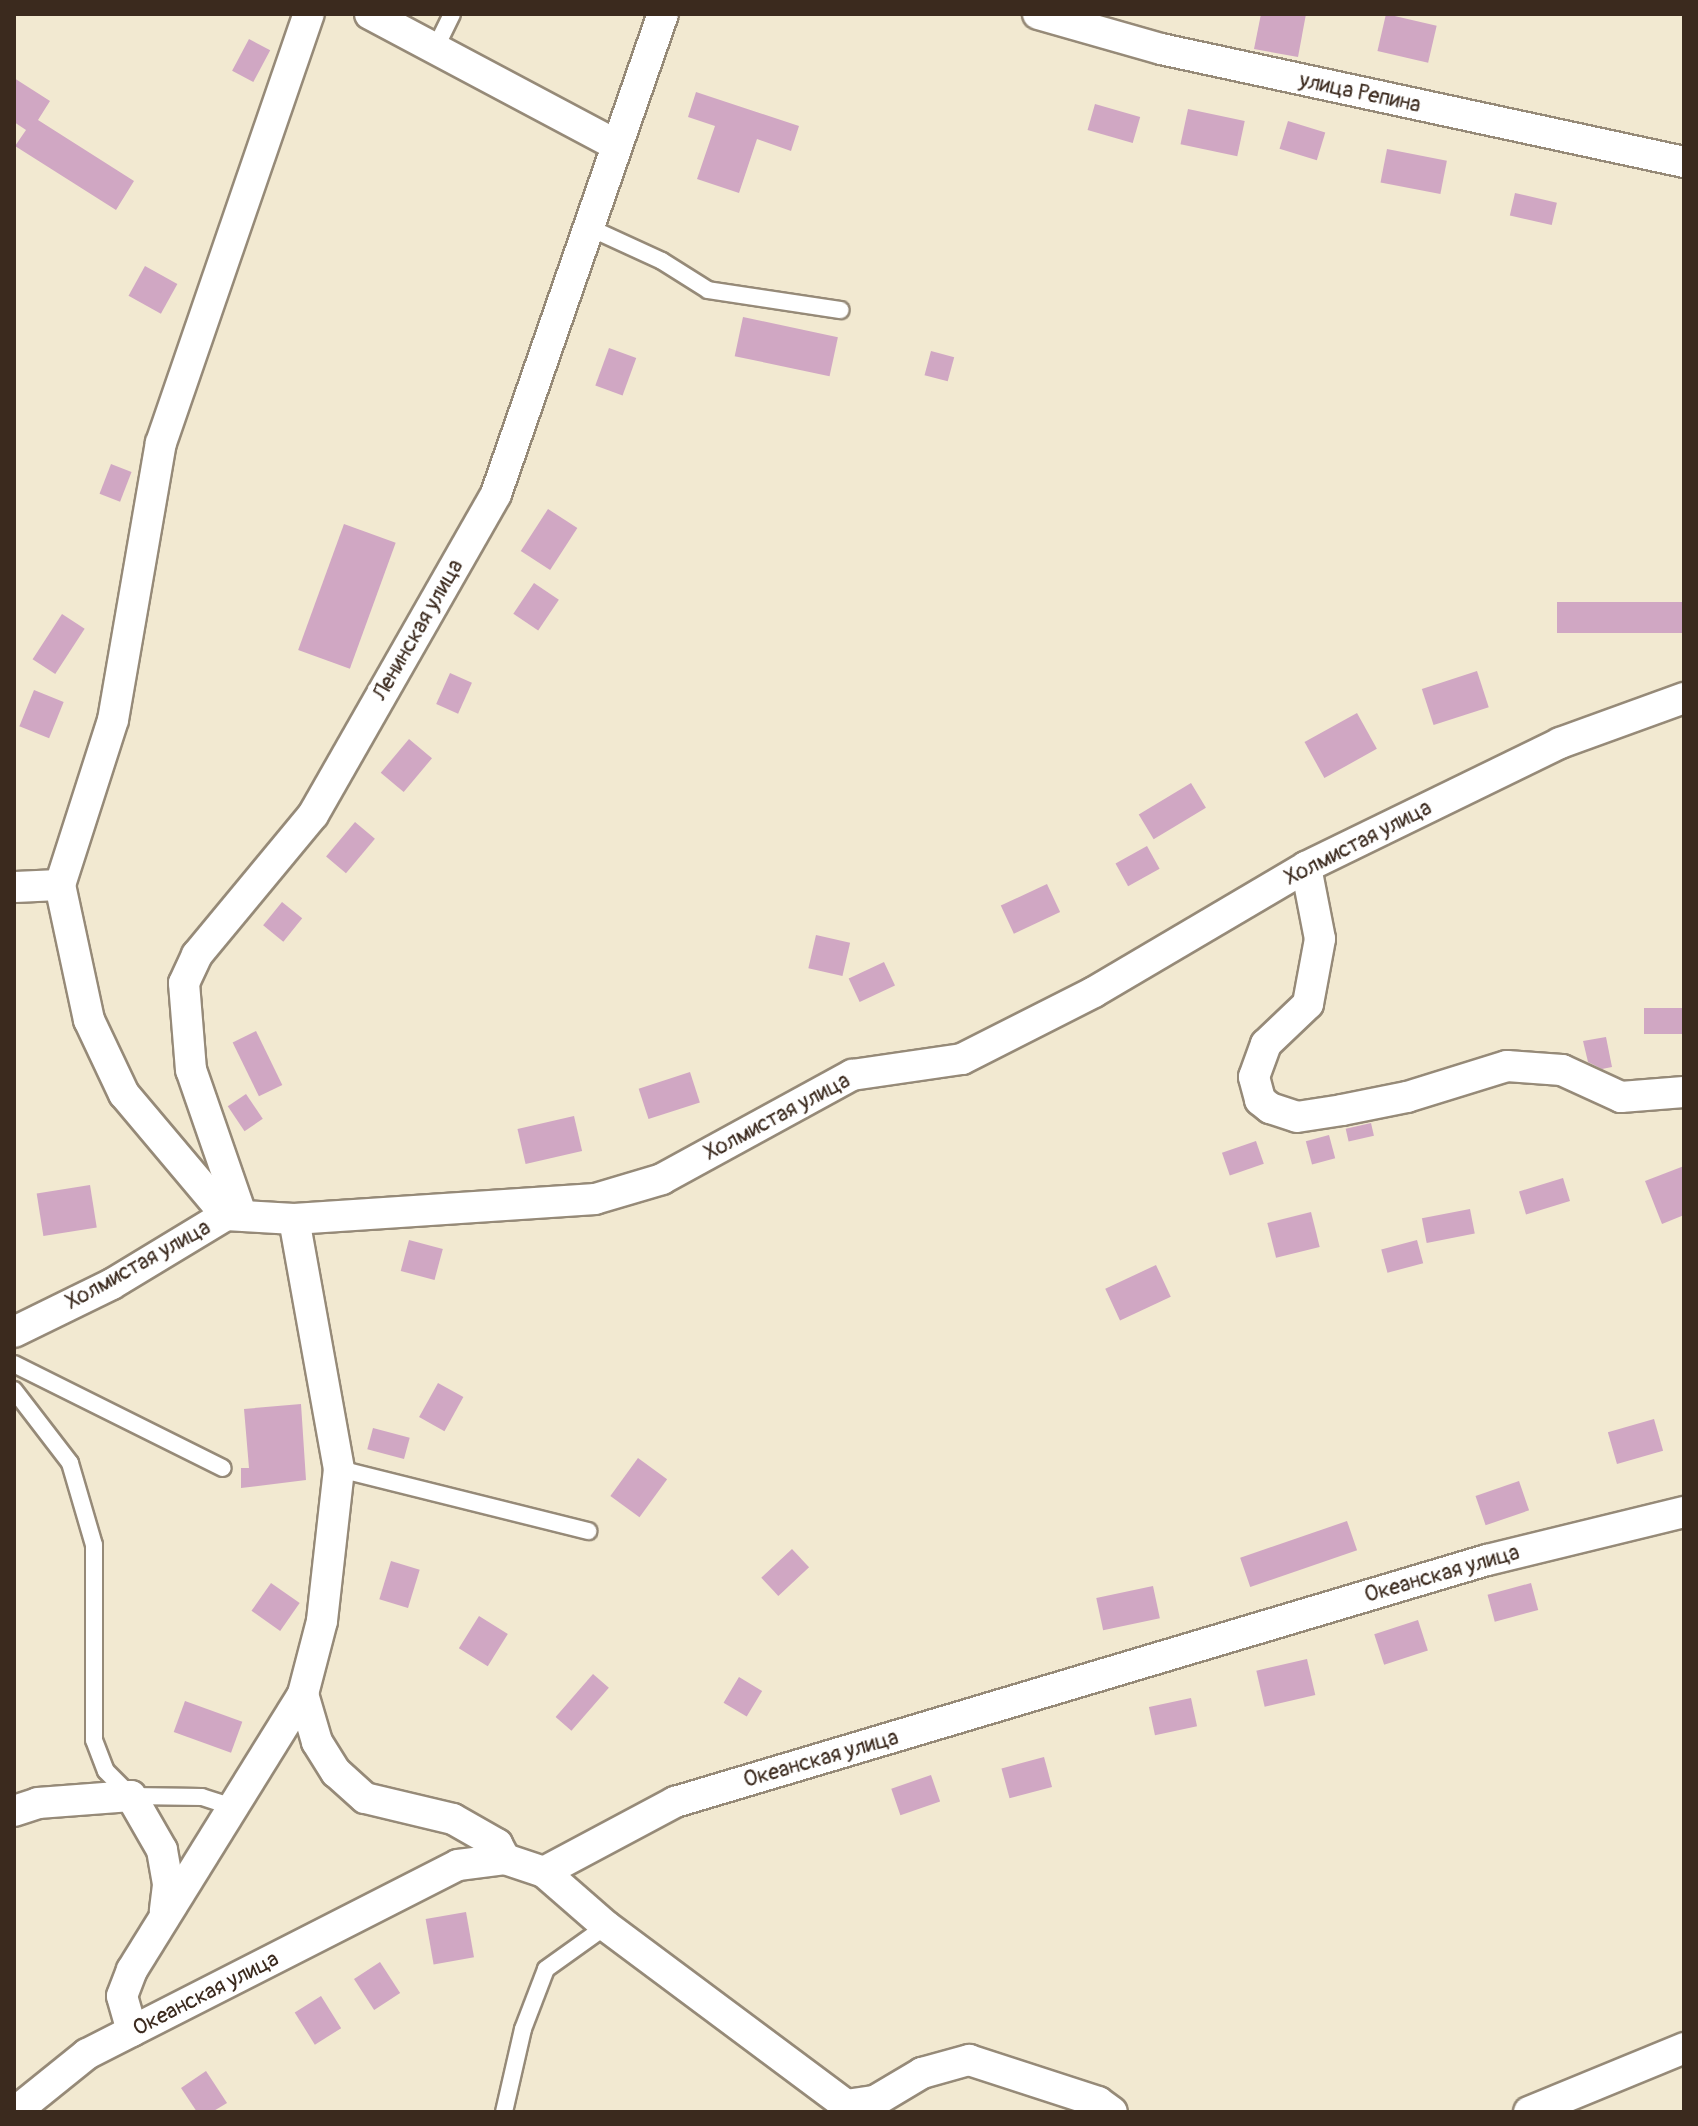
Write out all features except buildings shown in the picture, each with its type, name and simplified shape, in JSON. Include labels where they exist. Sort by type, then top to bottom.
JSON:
[{"type":"street","points":[[234,1214],[124,1094],[89,1020],[60,885],[113,720],[161,443],[309,14]]},
{"type":"street","points":[[370,14],[616,145]]},
{"type":"street","name":"Ленинская улица","points":[[234,1214],[191,1070],[184,983],[197,955],[313,815],[496,494],[663,14]]},
{"type":"street","name":"улица Репина","points":[[1039,14],[1161,49],[1684,162]]},
{"type":"street","name":"Холмистая улица","points":[[14,1332],[112,1284],[234,1214],[294,1219],[595,1199],[662,1179],[852,1075],[962,1059],[1094,992],[1306,867],[1560,743],[1684,698]]},
{"type":"street","points":[[1306,867],[1320,939],[1308,1004],[1266,1044],[1254,1077],[1260,1100],[1270,1108],[1297,1117],[1342,1110],[1407,1097],[1507,1066],[1562,1070],[1621,1097],[1684,1092]]},
{"type":"street","points":[[14,887],[60,885]]},
{"type":"street","points":[[132,2031],[122,1996],[165,1913],[229,1806],[303,1694],[322,1621],[339,1469],[294,1219]]},
{"type":"street","name":"Океанская улица","points":[[15,2112],[87,2054],[458,1865],[505,1859],[544,1872],[675,1802],[1487,1560],[1684,1512]]},
{"type":"street","points":[[303,1694],[317,1742],[336,1772],[365,1798],[453,1819],[497,1844],[505,1859]]},
{"type":"street","points":[[14,1811],[38,1803],[131,1796],[162,1850],[168,1885],[165,1913]]},
{"type":"street","points":[[544,1872],[606,1926],[846,2105],[875,2101],[922,2073],[969,2060],[1098,2102],[1112,2112]]},
{"type":"street","points":[[1529,2112],[1684,2048]]},
{"type":"lane","points":[[435,49],[452,14]]},
{"type":"lane","points":[[588,227],[662,261],[708,290],[841,310]]},
{"type":"lane","points":[[14,1364],[223,1468]]},
{"type":"lane","points":[[14,1390],[70,1463],[94,1545],[94,1740],[106,1771],[131,1796],[202,1797],[229,1806]]},
{"type":"lane","points":[[339,1469],[588,1531]]},
{"type":"lane","points":[[504,2112],[523,2029],[546,1969],[606,1926]]}]
